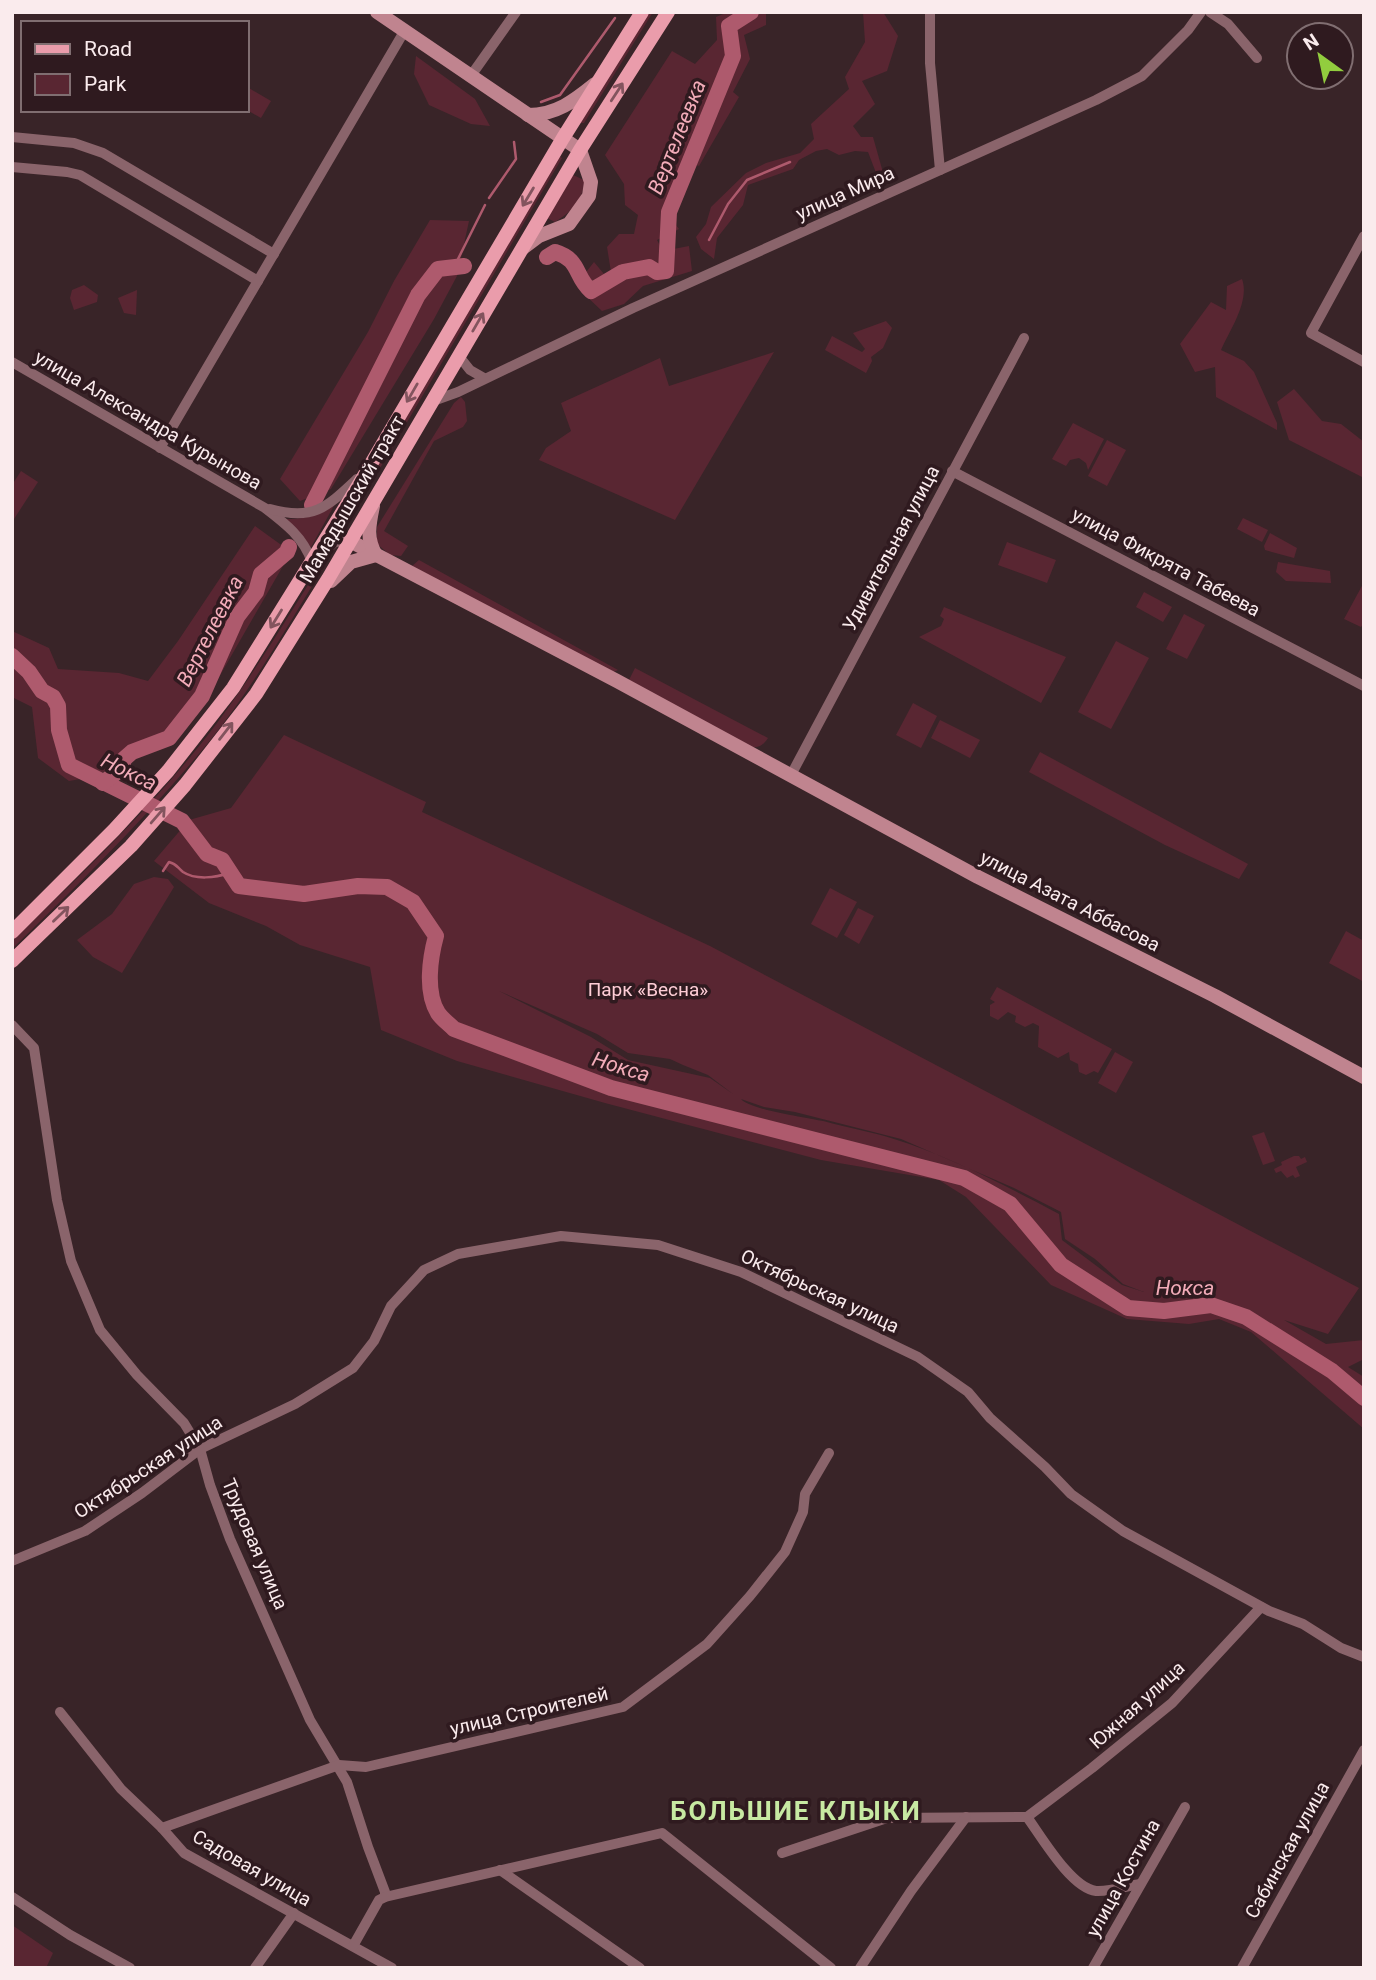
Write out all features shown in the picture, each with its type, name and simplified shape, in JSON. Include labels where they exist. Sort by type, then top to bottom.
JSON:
[{"type":"main road","name":"Мамадышский тракт","points":[[12,932],[114,830],[168,771],[233,688],[368,469],[563,138],[642,12]]},
{"type":"main road","name":"Мамадышский тракт","points":[[12,961],[131,846],[184,785],[256,694],[317,597],[517,254],[668,12]]},
{"type":"street","points":[[377,12],[580,150],[591,181],[590,196],[569,224],[539,236],[517,254]]},
{"type":"street","points":[[470,77],[516,12]]},
{"type":"street","points":[[930,12],[930,62],[940,170]]},
{"type":"street","name":"улица Мира","points":[[432,402],[633,308],[1096,100],[1142,76],[1188,30],[1201,12]]},
{"type":"street","points":[[1210,12],[1228,24],[1257,58]]},
{"type":"street","points":[[160,448],[405,30]]},
{"type":"street","points":[[528,115],[542,115],[561,109],[600,80]]},
{"type":"street","points":[[12,137],[74,143],[103,153],[274,254]]},
{"type":"street","points":[[12,167],[80,175],[258,281]]},
{"type":"street","points":[[1364,236],[1311,333],[1364,362]]},
{"type":"street","name":"Удивительная улица","points":[[791,775],[1024,338]]},
{"type":"street","points":[[458,355],[470,370],[484,378]]},
{"type":"street","name":"улица Александра Курынова","points":[[12,362],[265,508],[303,541],[312,562]]},
{"type":"street","name":"улица Александра Курынова","points":[[265,508],[298,515],[314,512],[326,507],[368,469]]},
{"type":"street","name":"улица Фикрята Табеева","points":[[952,471],[1364,686]]},
{"type":"street","points":[[317,597],[351,562],[376,555],[370,545],[368,532],[375,498]]},
{"type":"street","points":[[312,562],[335,542],[350,541]]},
{"type":"street","name":"улица Азата Аббасова","points":[[350,541],[617,681],[978,877],[1214,996],[1364,1076]]},
{"type":"street","name":"Трудовая улица","points":[[12,1025],[34,1048],[57,1200],[71,1261],[100,1330],[137,1375],[184,1423],[200,1449],[210,1485],[247,1580],[310,1720],[347,1782],[385,1898]]},
{"type":"street","name":"Октябрьская улица","points":[[12,1560],[85,1531],[142,1493],[200,1449],[295,1404],[352,1368],[374,1341],[391,1306],[424,1269],[458,1254],[561,1236],[658,1245],[741,1272],[918,1357],[968,1392],[990,1418],[1071,1494],[1144,1545],[1261,1607],[1303,1624],[1341,1648],[1364,1657]]},
{"type":"street","name":"улица Строителей","points":[[162,1828],[338,1765],[366,1767],[623,1707],[708,1644],[750,1596],[785,1552],[803,1512],[805,1494],[829,1453]]},
{"type":"street","name":"Южная улица","points":[[1027,1816],[1172,1703],[1261,1607]]},
{"type":"street","name":"Садовая улица","points":[[60,1712],[121,1789],[184,1853],[392,1968]]},
{"type":"street","name":"Сабинская улица","points":[[1242,1968],[1364,1750]]},
{"type":"street","name":"улица Костина","points":[[1093,1968],[1185,1807]]},
{"type":"street","points":[[782,1853],[887,1818],[1027,1816],[1068,1872],[1086,1887],[1097,1891],[1140,1884]]},
{"type":"street","points":[[860,1968],[911,1891],[966,1817]]},
{"type":"street","points":[[353,1946],[379,1900],[662,1833],[831,1968]]},
{"type":"street","points":[[499,1870],[640,1968]]},
{"type":"street","points":[[12,1897],[130,1968]]},
{"type":"street","points":[[255,1968],[294,1913]]},
{"type":"green space","points":[[647,12],[653,12],[584,123],[581,123],[580,122]]},
{"type":"green space","points":[[728,12],[766,12],[766,25],[744,35],[750,59],[733,92],[739,97],[699,166],[691,163],[670,217],[679,229],[657,240],[663,251],[689,246],[692,271],[643,286],[624,304],[602,311],[582,292],[583,276],[594,262],[604,274],[611,272],[607,247],[619,234],[634,234],[638,215],[625,205],[624,184],[605,155],[672,51],[695,64],[717,40],[716,17]]},
{"type":"green space","points":[[863,12],[883,12],[898,36],[887,71],[862,81],[875,104],[853,126],[861,137],[873,137],[884,176],[878,178],[868,152],[855,151],[839,155],[827,149],[816,151],[799,160],[793,169],[748,185],[743,205],[717,238],[714,259],[701,249],[696,237],[706,224],[711,207],[746,173],[766,163],[800,153],[814,139],[811,124],[849,89],[845,77],[865,42]]},
{"type":"green space","points":[[416,56],[475,99],[490,126],[471,124],[429,105],[414,74]]},
{"type":"green space","points":[[248,88],[271,101],[261,118],[248,111]]},
{"type":"green space","points":[[558,155],[562,158],[349,521],[346,519]]},
{"type":"green space","points":[[573,175],[584,180],[582,193],[571,210],[555,222],[547,218]]},
{"type":"green space","points":[[430,220],[469,221],[457,276],[331,489],[300,501],[280,479],[368,332]]},
{"type":"green space","points":[[1242,279],[1244,288],[1241,306],[1221,350],[1244,361],[1254,372],[1277,423],[1277,430],[1216,397],[1215,367],[1195,372],[1180,344],[1211,302],[1226,310],[1227,286]]},
{"type":"green space","points":[[84,285],[98,295],[97,302],[74,310],[70,298],[72,290]]},
{"type":"green space","points":[[137,290],[136,315],[124,313],[118,298]]},
{"type":"green space","points":[[886,321],[892,328],[883,348],[871,357],[872,361],[866,373],[825,350],[832,336],[862,352],[865,349],[853,333]]},
{"type":"green space","points":[[774,352],[675,520],[539,460],[546,448],[571,431],[561,403],[660,358],[669,386]]},
{"type":"green space","points":[[1294,389],[1322,421],[1341,424],[1364,442],[1364,478],[1289,440],[1277,402]]},
{"type":"green space","points":[[461,397],[465,402],[467,421],[463,427],[434,441],[384,531],[408,546],[401,556],[390,555],[377,544],[377,527],[454,403]]},
{"type":"green space","points":[[1073,423],[1104,439],[1088,470],[1086,463],[1079,458],[1070,460],[1066,466],[1052,459]]},
{"type":"green space","points":[[1107,440],[1126,450],[1107,486],[1088,476]]},
{"type":"green space","points":[[21,471],[38,482],[14,519],[12,485]]},
{"type":"green space","points":[[335,502],[310,549],[284,519],[311,516],[324,511]]},
{"type":"green space","points":[[1243,518],[1268,530],[1262,542],[1237,529]]},
{"type":"green space","points":[[255,526],[291,552],[207,698],[162,749],[123,757],[98,776],[69,781],[38,758],[32,707],[12,697],[12,631],[49,648],[58,669],[119,673],[148,681]]},
{"type":"green space","points":[[1270,533],[1297,548],[1294,558],[1265,550]]},
{"type":"green space","points":[[1007,542],[1056,560],[1047,583],[998,565]]},
{"type":"green space","points":[[325,558],[328,560],[225,722],[138,823],[12,949],[12,941],[135,819],[204,740],[252,673]]},
{"type":"green space","points":[[419,560],[618,670],[611,673],[412,566]]},
{"type":"green space","points":[[1278,562],[1330,571],[1331,583],[1286,581],[1276,572]]},
{"type":"green space","points":[[1363,584],[1364,623],[1361,627],[1344,619]]},
{"type":"green space","points":[[1144,592],[1172,607],[1163,622],[1136,607]]},
{"type":"green space","points":[[944,607],[1066,657],[1041,703],[919,637],[941,626],[944,619],[940,616]]},
{"type":"green space","points":[[1184,614],[1205,625],[1187,659],[1166,649]]},
{"type":"green space","points":[[1116,641],[1149,658],[1111,729],[1078,712]]},
{"type":"green space","points":[[635,668],[768,738],[759,746],[747,747],[629,680]]},
{"type":"green space","points":[[913,703],[937,716],[921,748],[896,735]]},
{"type":"green space","points":[[940,720],[980,740],[970,758],[931,738]]},
{"type":"green space","name":"Парк «Весна»","points":[[284,735],[426,802],[422,812],[710,946],[1359,1288],[1328,1334],[1284,1320],[1326,1344],[1364,1340],[1364,1359],[1348,1367],[1364,1377],[1364,1429],[1251,1332],[1219,1319],[1189,1324],[1127,1319],[1051,1285],[966,1197],[939,1180],[821,1160],[605,1103],[457,1061],[381,1030],[370,967],[300,945],[266,926],[209,903],[154,861],[189,820],[231,808]],"holes":[[[499,991],[597,1034],[628,1053],[670,1059],[708,1075],[733,1094],[710,1078],[628,1060],[591,1037]],[[741,1099],[764,1107],[795,1112],[901,1139],[936,1154],[886,1137],[767,1110]],[[964,1166],[1061,1212],[1065,1239],[1095,1259],[1123,1284],[1144,1292],[1122,1285],[1062,1240],[1059,1214]]]},
{"type":"green space","points":[[1040,752],[1248,864],[1239,879],[1165,845],[1029,772]]},
{"type":"green space","points":[[154,877],[168,879],[174,887],[122,973],[93,957],[77,940],[112,914],[134,884]]},
{"type":"green space","points":[[830,888],[857,902],[837,938],[811,924]]},
{"type":"green space","points":[[858,908],[874,916],[859,944],[844,935]]},
{"type":"green space","points":[[1346,931],[1364,941],[1364,982],[1329,963]]},
{"type":"green space","points":[[997,987],[1112,1049],[1098,1073],[1094,1071],[1086,1075],[1079,1072],[1078,1064],[1070,1060],[1069,1052],[1058,1058],[1038,1047],[1039,1026],[1033,1023],[1025,1027],[1015,1022],[1016,1016],[1008,1012],[998,1020],[990,1016],[990,1005],[995,1002],[990,999]]},
{"type":"green space","points":[[1115,1052],[1133,1062],[1116,1093],[1098,1083]]},
{"type":"green space","points":[[1264,1132],[1275,1161],[1263,1165],[1252,1136]]},
{"type":"green space","points":[[1294,1156],[1301,1159],[1305,1157],[1307,1162],[1296,1167],[1300,1176],[1287,1178],[1281,1171],[1276,1173],[1274,1169],[1282,1165],[1281,1162]]},
{"type":"green space","points":[[12,1925],[53,1953],[46,1968],[12,1968]]},
{"type":"waterway","name":"Вертелеевка","points":[[547,257],[555,252],[569,259],[591,291],[623,272],[649,267],[657,272],[666,271],[669,212],[733,56],[729,26],[751,12]]},
{"type":"waterway","points":[[541,102],[560,95],[615,18]]},
{"type":"waterway","points":[[489,198],[516,159],[514,142]]},
{"type":"waterway","points":[[709,240],[728,204],[747,180],[790,162]]},
{"type":"waterway","points":[[454,267],[485,205]]},
{"type":"waterway","name":"Вертелеевка","points":[[312,505],[418,295],[438,269],[464,266]]},
{"type":"waterway","name":"Вертелеевка","points":[[103,783],[122,768],[124,759],[132,752],[169,738],[202,696],[237,617],[256,592],[261,574],[287,552],[289,547]]},
{"type":"waterway","name":"Нокса","points":[[12,656],[29,672],[42,691],[53,697],[58,706],[59,730],[69,765],[182,821],[207,854],[222,860],[239,886],[304,894],[358,886],[387,887],[413,902],[436,936],[430,975],[434,1005],[454,1029],[611,1088],[964,1178],[1010,1204],[1061,1265],[1128,1308],[1164,1311],[1211,1305],[1246,1317],[1332,1371],[1364,1398]]},
{"type":"waterway","points":[[163,871],[169,862],[193,876],[212,877],[228,873]]},
{"type":"district","name":"БОЛЬШИЕ КЛЫКИ","points":[[796,1811]]}]
